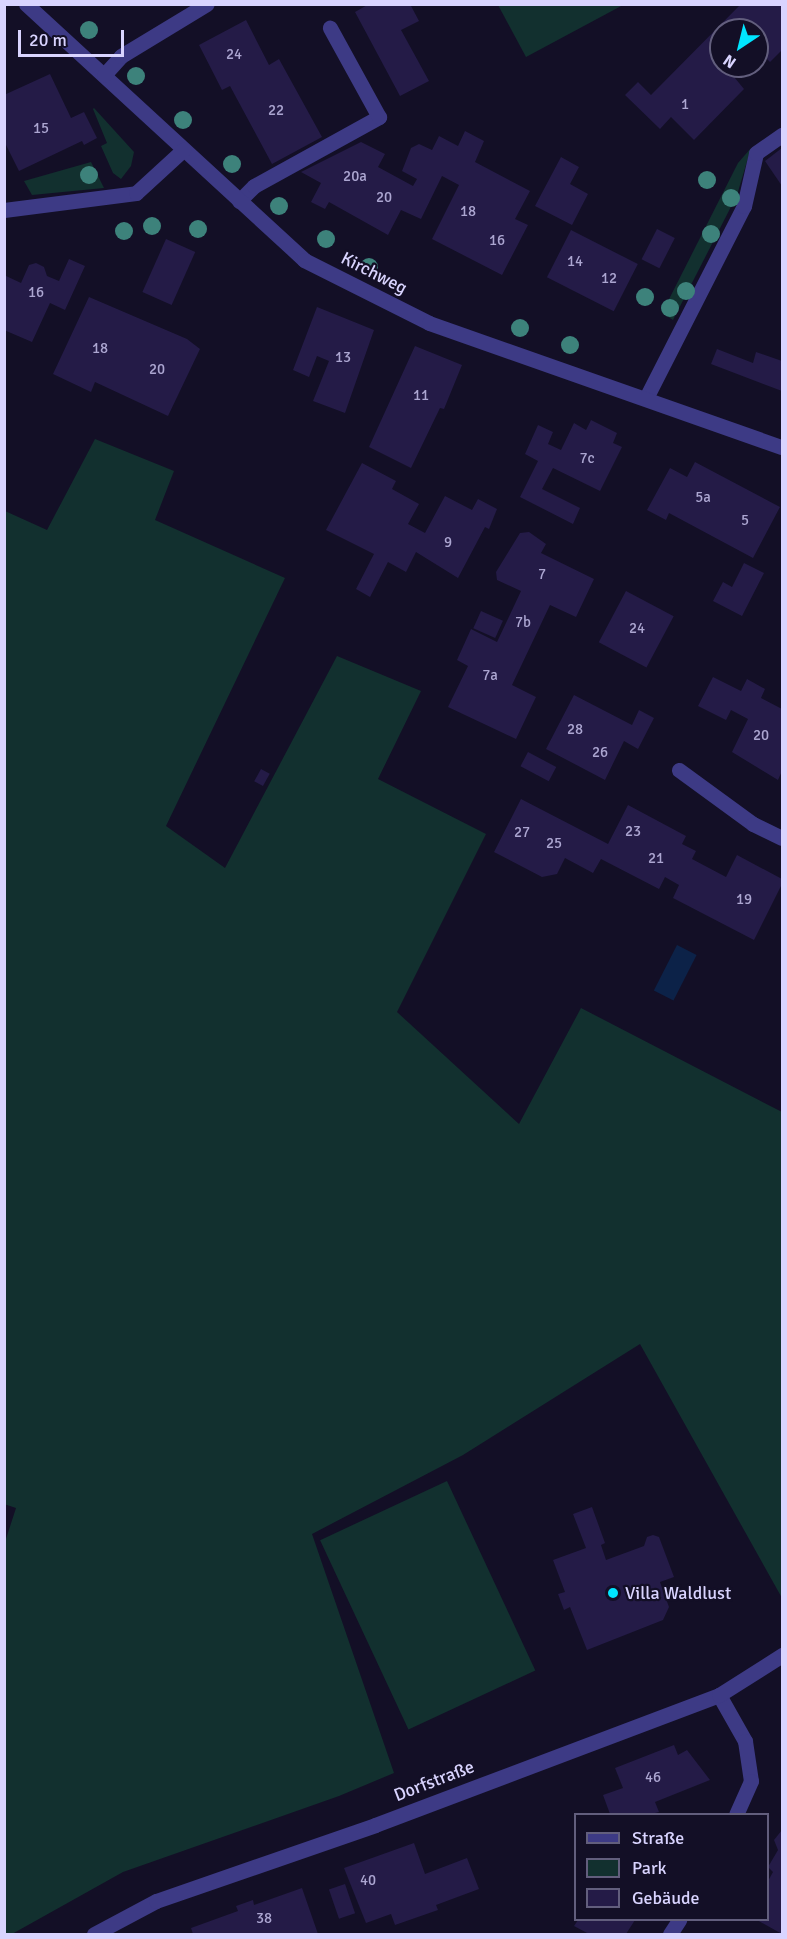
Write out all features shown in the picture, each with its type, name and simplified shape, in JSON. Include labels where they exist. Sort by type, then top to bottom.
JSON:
[{"type":"street","name":"Kirchweg","points":[[26,4],[303,260],[429,323],[783,447]]},
{"type":"street","points":[[104,75],[121,57],[207,4]]},
{"type":"street","points":[[239,201],[254,186],[379,117],[330,28]]},
{"type":"street","points":[[646,398],[744,206],[756,153],[783,135]]},
{"type":"street","points":[[4,210],[136,193],[183,150]]},
{"type":"street","points":[[679,770],[753,824],[783,838]]},
{"type":"street","name":"Dorfstraße","points":[[94,1935],[156,1901],[375,1825],[718,1695],[783,1655]]},
{"type":"street","points":[[718,1695],[745,1741],[751,1781],[737,1813]]},
{"type":"street","points":[[670,1935],[678,1921]]},
{"type":"green space","points":[[498,5],[623,5],[526,57]]},
{"type":"green space","points":[[93,109],[134,152],[131,166],[121,179],[113,173],[101,146],[107,143]]},
{"type":"green space","points":[[751,148],[737,195],[673,320],[662,313],[738,163]]},
{"type":"green space","points":[[91,162],[104,188],[32,195],[24,181]]},
{"type":"green space","points":[[95,439],[174,471],[155,520],[285,578],[166,826],[225,868],[337,656],[421,691],[378,779],[486,834],[397,1012],[519,1124],[581,1008],[782,1112],[782,1598],[640,1344],[463,1455],[312,1534],[394,1773],[339,1796],[123,1872],[12,1934],[5,1934],[4,1545],[16,1508],[4,1504],[5,511],[47,530]]},
{"type":"green space","points":[[447,1481],[535,1670],[408,1730],[320,1540]]},
{"type":"water","points":[[677,945],[697,955],[673,1000],[654,990]]},
{"type":"building","points":[[369,4],[410,4],[419,21],[401,30],[429,81],[400,96],[355,12]]},
{"type":"building","points":[[740,5],[782,5],[782,50],[769,61],[769,18],[727,18]]},
{"type":"building","points":[[246,20],[269,65],[279,59],[322,137],[272,164],[230,86],[222,90],[199,45]]},
{"type":"building","points":[[709,36],[709,78],[735,78],[744,89],[694,140],[671,117],[660,129],[625,95],[638,82],[651,95]]},
{"type":"building","points":[[50,74],[71,118],[84,112],[97,138],[84,145],[82,141],[19,171],[4,141],[4,95]]},
{"type":"building","points":[[465,131],[484,141],[475,162],[530,191],[515,219],[528,225],[502,275],[432,239],[459,185],[442,176],[421,219],[401,210],[388,235],[329,202],[325,209],[311,202],[321,183],[301,172],[361,142],[385,154],[378,167],[413,186],[417,179],[402,171],[411,148],[419,144],[432,150],[439,136],[458,146]]},
{"type":"building","points":[[782,148],[782,186],[765,161]]},
{"type":"building","points":[[561,157],[579,167],[570,184],[588,194],[572,225],[535,206]]},
{"type":"building","points":[[657,229],[675,238],[659,268],[642,259]]},
{"type":"building","points":[[571,230],[638,264],[614,311],[547,277]]},
{"type":"building","points":[[166,239],[195,252],[172,305],[142,292]]},
{"type":"building","points":[[69,259],[85,266],[65,310],[50,303],[32,342],[4,330],[4,275],[21,283],[29,265],[36,263],[44,267],[47,276],[59,281]]},
{"type":"building","points":[[89,297],[187,339],[200,349],[168,416],[95,382],[91,392],[53,374]]},
{"type":"building","points":[[317,307],[374,330],[345,413],[313,401],[329,361],[317,356],[309,377],[293,370]]},
{"type":"building","points":[[415,346],[462,365],[444,409],[440,408],[411,468],[369,447]]},
{"type":"building","points":[[717,349],[753,363],[756,352],[782,361],[782,391],[711,364]]},
{"type":"building","points":[[591,420],[617,433],[613,443],[622,447],[600,491],[553,468],[542,489],[580,508],[573,524],[520,497],[538,461],[525,454],[538,425],[553,432],[548,444],[561,450],[574,423],[586,430]]},
{"type":"building","points":[[695,462],[780,507],[753,558],[669,513],[666,520],[647,510],[670,468],[687,477]]},
{"type":"building","points":[[362,463],[396,481],[392,489],[419,504],[408,524],[425,533],[445,496],[472,510],[478,499],[497,509],[489,529],[485,527],[458,578],[416,552],[406,572],[388,562],[370,597],[356,589],[374,554],[326,530]]},
{"type":"building","points":[[529,532],[546,544],[541,553],[594,579],[576,617],[550,605],[512,685],[536,697],[516,739],[448,707],[468,666],[457,660],[471,629],[497,642],[521,591],[497,580],[496,572],[520,533]]},
{"type":"building","points":[[744,563],[764,573],[742,616],[713,601],[723,582],[732,587]]},
{"type":"building","points":[[626,591],[674,616],[646,668],[599,642]]},
{"type":"building","points":[[481,611],[503,621],[495,638],[473,628]]},
{"type":"building","points":[[713,677],[741,691],[747,679],[765,689],[761,698],[782,709],[782,771],[778,780],[732,752],[748,719],[731,710],[726,720],[698,706]]},
{"type":"building","points":[[574,695],[632,725],[639,710],[654,718],[638,749],[624,741],[605,780],[546,749]]},
{"type":"building","points":[[528,752],[556,767],[549,781],[520,766]]},
{"type":"building","points":[[261,769],[270,774],[263,786],[254,781]]},
{"type":"building","points":[[521,799],[608,844],[628,805],[686,836],[682,844],[696,851],[692,859],[726,877],[737,855],[782,879],[782,884],[754,940],[673,898],[679,885],[665,877],[659,889],[601,859],[593,873],[565,858],[557,874],[542,877],[494,852]]},
{"type":"building","name":"Villa Waldlust","points":[[592,1507],[605,1543],[601,1545],[606,1560],[644,1546],[647,1537],[653,1535],[659,1537],[674,1577],[660,1582],[669,1607],[663,1620],[587,1650],[570,1607],[564,1610],[558,1594],[565,1592],[553,1560],[586,1548],[573,1514]]},
{"type":"building","points":[[674,1745],[678,1755],[687,1750],[710,1780],[655,1802],[659,1812],[610,1813],[603,1795],[623,1788],[615,1768]]},
{"type":"building","points":[[782,1830],[782,1934],[759,1921],[769,1921],[769,1879],[773,1872],[769,1865],[778,1850],[774,1840]]},
{"type":"building","points":[[414,1843],[425,1874],[467,1858],[479,1889],[436,1905],[438,1910],[395,1925],[391,1914],[366,1923],[344,1868]]},
{"type":"building","points":[[345,1884],[355,1913],[339,1919],[329,1890]]},
{"type":"building","points":[[302,1888],[318,1934],[193,1934],[191,1928],[238,1911],[236,1906],[253,1900],[254,1905]]},
{"type":"building","points":[[577,1921],[634,1921],[626,1934],[589,1934],[574,1926]]},
{"type":"place","name":"Villa Waldlust","points":[[613,1593]]}]
